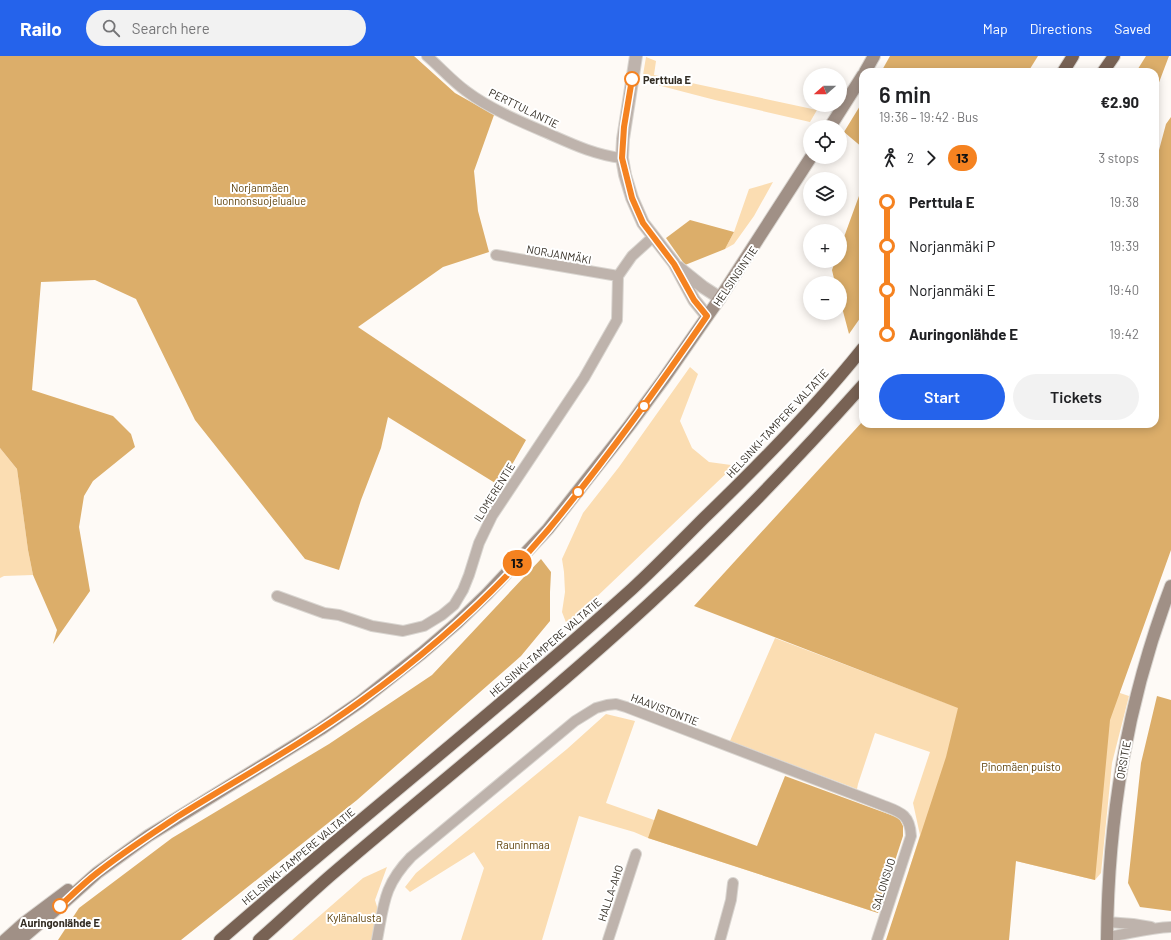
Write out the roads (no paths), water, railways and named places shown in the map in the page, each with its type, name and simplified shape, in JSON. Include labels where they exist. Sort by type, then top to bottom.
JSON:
[{"type":"highway","points":[[1066,68],[1073,56]]},
{"type":"highway","points":[[1106,68],[1114,56]]},
{"type":"highway","name":"HELSINKI-TAMPERE VALTATIE","points":[[220,940],[298,872],[552,659],[634,587],[746,477],[825,392],[859,353]]},
{"type":"highway","points":[[259,940],[329,877],[518,719],[650,604],[711,546],[759,497],[819,434],[859,389]]},
{"type":"main road","points":[[867,68],[874,56]]},
{"type":"main road","points":[[834,120],[859,81]]},
{"type":"main road","name":"HELSINGINTIE","points":[[20,940],[97,873],[148,836],[301,741],[360,702],[394,676],[457,623],[520,561],[548,530],[663,380],[720,298],[806,164]]},
{"type":"main road","name":"ORSITIE","points":[[1107,939],[1111,850],[1116,796],[1126,741],[1138,690],[1157,624],[1171,586]]},
{"type":"main road","name":"HELSINGINTIE","points":[[5,940],[54,900],[77,884],[97,873]]},
{"type":"street","name":"PERTTULANTIE","points":[[427,56],[464,90],[489,106],[581,148],[603,155],[622,158]]},
{"type":"street","points":[[636,56],[624,127],[622,158],[632,198],[643,223],[674,264],[694,300],[707,316]]},
{"type":"street","points":[[618,276],[632,256],[653,237]]},
{"type":"street","name":"NORJANMÄKI","points":[[496,255],[618,276]]},
{"type":"street","points":[[674,264],[703,287],[720,298]]},
{"type":"street","name":"ILOMERENTIE","points":[[277,596],[324,613],[372,626],[403,632],[424,626],[442,615],[454,605],[463,590],[479,543],[492,516],[584,378],[617,320],[618,276]]},
{"type":"street","name":"HAAVISTONTIE","points":[[377,940],[386,895],[394,877],[401,868],[424,845],[512,775],[575,721],[596,708],[607,705],[616,704],[639,712],[896,810],[906,817],[911,826],[911,836]]},
{"type":"street","name":"SALONSUO","points":[[877,940],[911,836]]},
{"type":"street","name":"HALLA-AHO","points":[[608,940],[636,854]]},
{"type":"street","points":[[720,940],[731,900],[733,883]]},
{"type":"street","points":[[1107,922],[1133,924],[1155,928]]},
{"type":"street","points":[[1107,939],[1155,928],[1171,927]]},
{"type":"place","name":"Perttula E","points":[[632,79]]},
{"type":"place","name":"Auringonlähde E","points":[[60,906]]},
{"type":"park label","name":"Norjanmäen luonnonsuojelualue","points":[[260,193]]},
{"type":"park label","name":"Pinomäen puisto","points":[[1021,766]]},
{"type":"park label","name":"Rauninmaa","points":[[523,844]]},
{"type":"park label","name":"Kylänalusta","points":[[354,917]]}]
